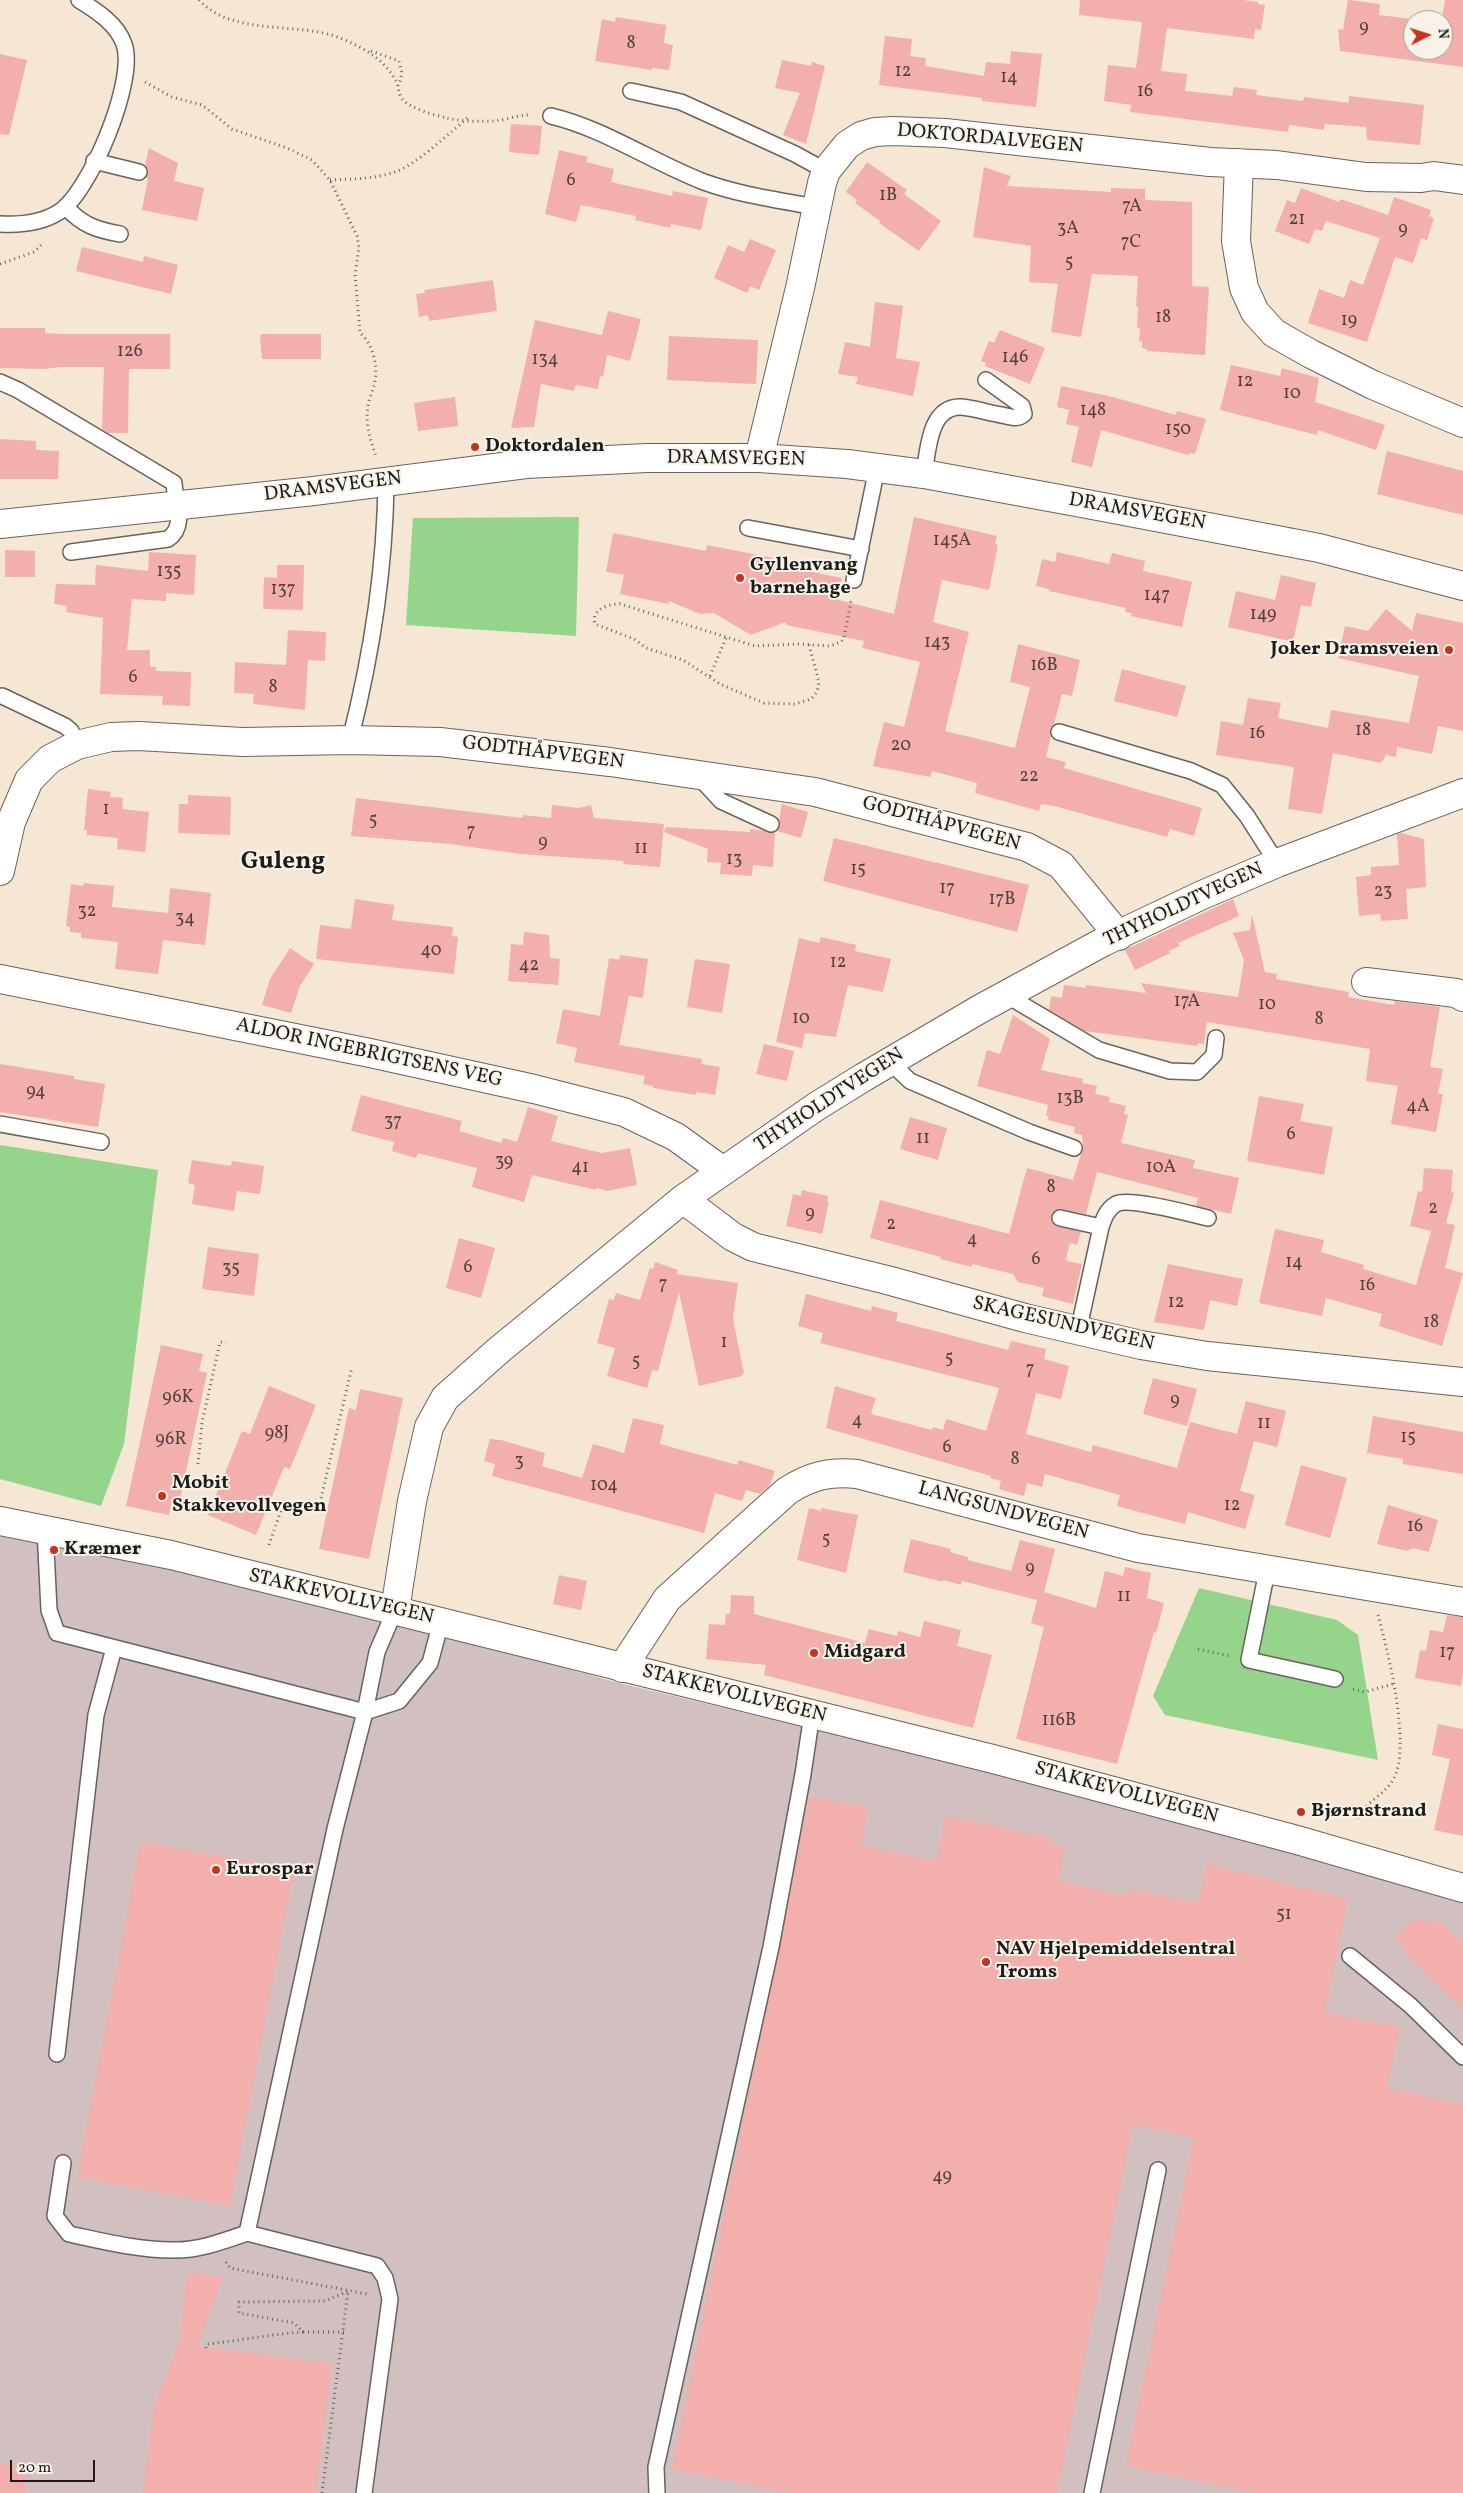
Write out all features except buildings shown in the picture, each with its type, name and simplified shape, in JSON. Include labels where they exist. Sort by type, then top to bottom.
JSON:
[{"type":"street","name":"DOKTORDALVEGEN","points":[[759,458],[800,288],[816,207],[826,171],[847,146],[861,136],[875,132],[893,131],[945,133],[1210,162],[1286,166],[1366,177],[1421,178],[1434,176],[1463,180]]},
{"type":"street","points":[[1434,176],[1447,172],[1463,161]]},
{"type":"street","points":[[1239,163],[1238,255],[1244,288],[1255,312],[1274,333],[1310,354],[1463,423]]},
{"type":"street","name":"DRAMSVEGEN","points":[[0,524],[177,505],[382,473],[646,458],[759,458],[924,474],[1318,548],[1463,586]]},
{"type":"street","name":"GODTHÅPVEGEN","points":[[0,871],[11,822],[29,780],[50,759],[77,744],[111,737],[140,736],[260,742],[350,740],[440,742],[696,774],[815,792],[1027,847],[1061,865],[1118,936]]},
{"type":"street","name":"THYHOLDTVEGEN","points":[[395,1610],[412,1501],[428,1427],[446,1398],[499,1350],[683,1199],[818,1106],[890,1062],[1006,996],[1118,936],[1202,895],[1277,863],[1463,792]]},
{"type":"street","name":"ALDOR INGEBRIGTSENS VEG","points":[[0,979],[370,1053],[534,1089],[624,1112],[676,1137],[723,1171]]},
{"type":"street","points":[[1366,982],[1456,993],[1463,997]]},
{"type":"street","name":"SKAGESUNDVEGEN","points":[[683,1199],[733,1238],[753,1247],[1078,1332],[1206,1356],[1463,1382]]},
{"type":"street","name":"LANGSUNDVEGEN","points":[[622,1668],[667,1599],[787,1491],[799,1483],[828,1472],[857,1474],[1138,1548],[1267,1571],[1463,1602]]},
{"type":"street","name":"STAKKEVOLLVEGEN","points":[[0,1522],[45,1529],[171,1555],[268,1581],[395,1610],[993,1759],[1297,1840],[1463,1888]]},
{"type":"lane","points":[[0,224],[27,223],[44,219],[66,207],[84,184],[121,102],[128,65],[125,46],[115,28],[94,9],[79,0]]},
{"type":"lane","points":[[630,91],[681,102],[795,154],[826,171]]},
{"type":"lane","points":[[551,116],[600,132],[716,186],[742,194],[816,207]]},
{"type":"lane","points":[[94,162],[138,172]]},
{"type":"lane","points":[[66,207],[76,219],[87,226],[120,234]]},
{"type":"lane","points":[[924,474],[933,430],[943,413],[952,408],[962,407],[1015,418],[1024,414],[1022,406],[986,380]]},
{"type":"lane","points":[[0,382],[18,390],[174,483],[178,529],[168,539],[71,552]]},
{"type":"lane","points":[[854,580],[877,468]]},
{"type":"lane","points":[[350,740],[364,686],[379,601],[382,473]]},
{"type":"lane","points":[[748,528],[861,549]]},
{"type":"lane","points":[[2,696],[65,726],[71,731],[77,744]]},
{"type":"lane","points":[[1060,732],[1191,771],[1222,785],[1247,816],[1277,863]]},
{"type":"lane","points":[[696,774],[721,801],[770,824]]},
{"type":"lane","points":[[1006,996],[1099,1050],[1170,1071],[1197,1072],[1214,1055],[1216,1038]]},
{"type":"lane","points":[[890,1062],[910,1081],[1029,1132],[1074,1148]]},
{"type":"lane","points":[[0,1124],[101,1142]]},
{"type":"lane","points":[[1078,1332],[1101,1226],[1110,1208],[1124,1201],[1208,1218]]},
{"type":"lane","points":[[1060,1218],[1101,1226]]},
{"type":"lane","points":[[45,1529],[49,1610],[57,1633],[365,1712],[398,1701],[430,1663],[441,1622]]},
{"type":"lane","points":[[1267,1571],[1249,1660],[1335,1679]]},
{"type":"lane","points":[[247,2234],[335,1829],[365,1712],[377,1652],[395,1610]]},
{"type":"lane","points":[[56,2054],[96,1716],[114,1648]]},
{"type":"lane","points":[[657,2493],[656,2467],[771,1947],[803,1774],[812,1714]]},
{"type":"lane","points":[[1350,1956],[1411,2006],[1463,2057]]},
{"type":"lane","points":[[63,2163],[56,2216],[69,2234],[122,2244],[173,2250],[215,2244],[247,2234],[377,2266],[385,2278],[390,2299],[364,2493]]},
{"type":"lane","points":[[1092,2493],[1158,2170]]},
{"type":"path","points":[[199,0],[212,12],[232,19],[253,25],[333,36],[399,61],[402,73],[398,86]]},
{"type":"path","points":[[368,50],[386,67],[398,86],[401,97],[414,107],[448,119],[468,118],[493,121],[518,115],[551,116]]},
{"type":"path","points":[[128,65],[146,83],[161,92],[202,105],[232,129],[287,148],[312,160],[330,180],[357,236],[359,246],[356,292],[360,333],[367,339],[372,348],[376,378],[368,406],[369,440],[382,473]]},
{"type":"path","points":[[330,180],[362,179],[394,172],[428,151],[468,118]]},
{"type":"path","points":[[809,645],[819,682],[818,690],[811,699],[795,704],[764,703],[720,684],[683,660],[646,648],[634,639],[595,624],[595,614],[610,604],[620,604],[755,646],[809,645],[830,646],[841,642],[844,638],[854,580]]},
{"type":"path","points":[[710,676],[726,638]]},
{"type":"path","points":[[198,1464],[202,1423],[220,1342],[226,1343]]},
{"type":"path","points":[[269,1545],[284,1502],[319,1507],[352,1367]]},
{"type":"path","points":[[1357,1818],[1364,1806],[1393,1781],[1399,1766],[1400,1731],[1393,1684],[1373,1597],[1374,1588]]},
{"type":"path","points":[[1198,1649],[1249,1660]]},
{"type":"path","points":[[1335,1679],[1335,1682],[1364,1692],[1393,1684]]},
{"type":"path","points":[[215,2244],[230,2268],[390,2299]]},
{"type":"path","points":[[322,2493],[348,2291]]},
{"type":"path","points":[[303,2332],[294,2323],[238,2313],[238,2302],[325,2301],[348,2291]]},
{"type":"path","points":[[206,2348],[207,2344],[246,2340],[274,2334],[344,2332]]},
{"type":"shaded area","points":[[0,1532],[382,1617],[615,1682],[957,1764],[1463,1891],[1463,2493],[0,2493]]},
{"type":"green space","points":[[579,517],[576,636],[406,625],[413,518]]},
{"type":"green space","points":[[0,1145],[158,1170],[124,1444],[101,1506],[0,1479]]},
{"type":"green space","points":[[1199,1588],[1337,1620],[1358,1635],[1378,1760],[1165,1715],[1153,1696]]},
{"type":"place","name":"Doktordalen","points":[[475,447]]},
{"type":"place","name":"Gyllenvang barnehage","points":[[740,578]]},
{"type":"place","name":"Joker Dramsveien","points":[[1449,650]]},
{"type":"place","name":"Mobit Stakkevollvegen","points":[[162,1496]]},
{"type":"place","name":"Kræmer","points":[[54,1550]]},
{"type":"place","name":"Midgard","points":[[814,1653]]},
{"type":"place","name":"Bjørnstrand","points":[[1301,1812]]},
{"type":"place","name":"Eurospar","points":[[216,1870]]},
{"type":"place","name":"NAV Hjelpemiddelsentral Troms","points":[[986,1962]]},
{"type":"district","name":"Guleng","points":[[283,863]]}]
